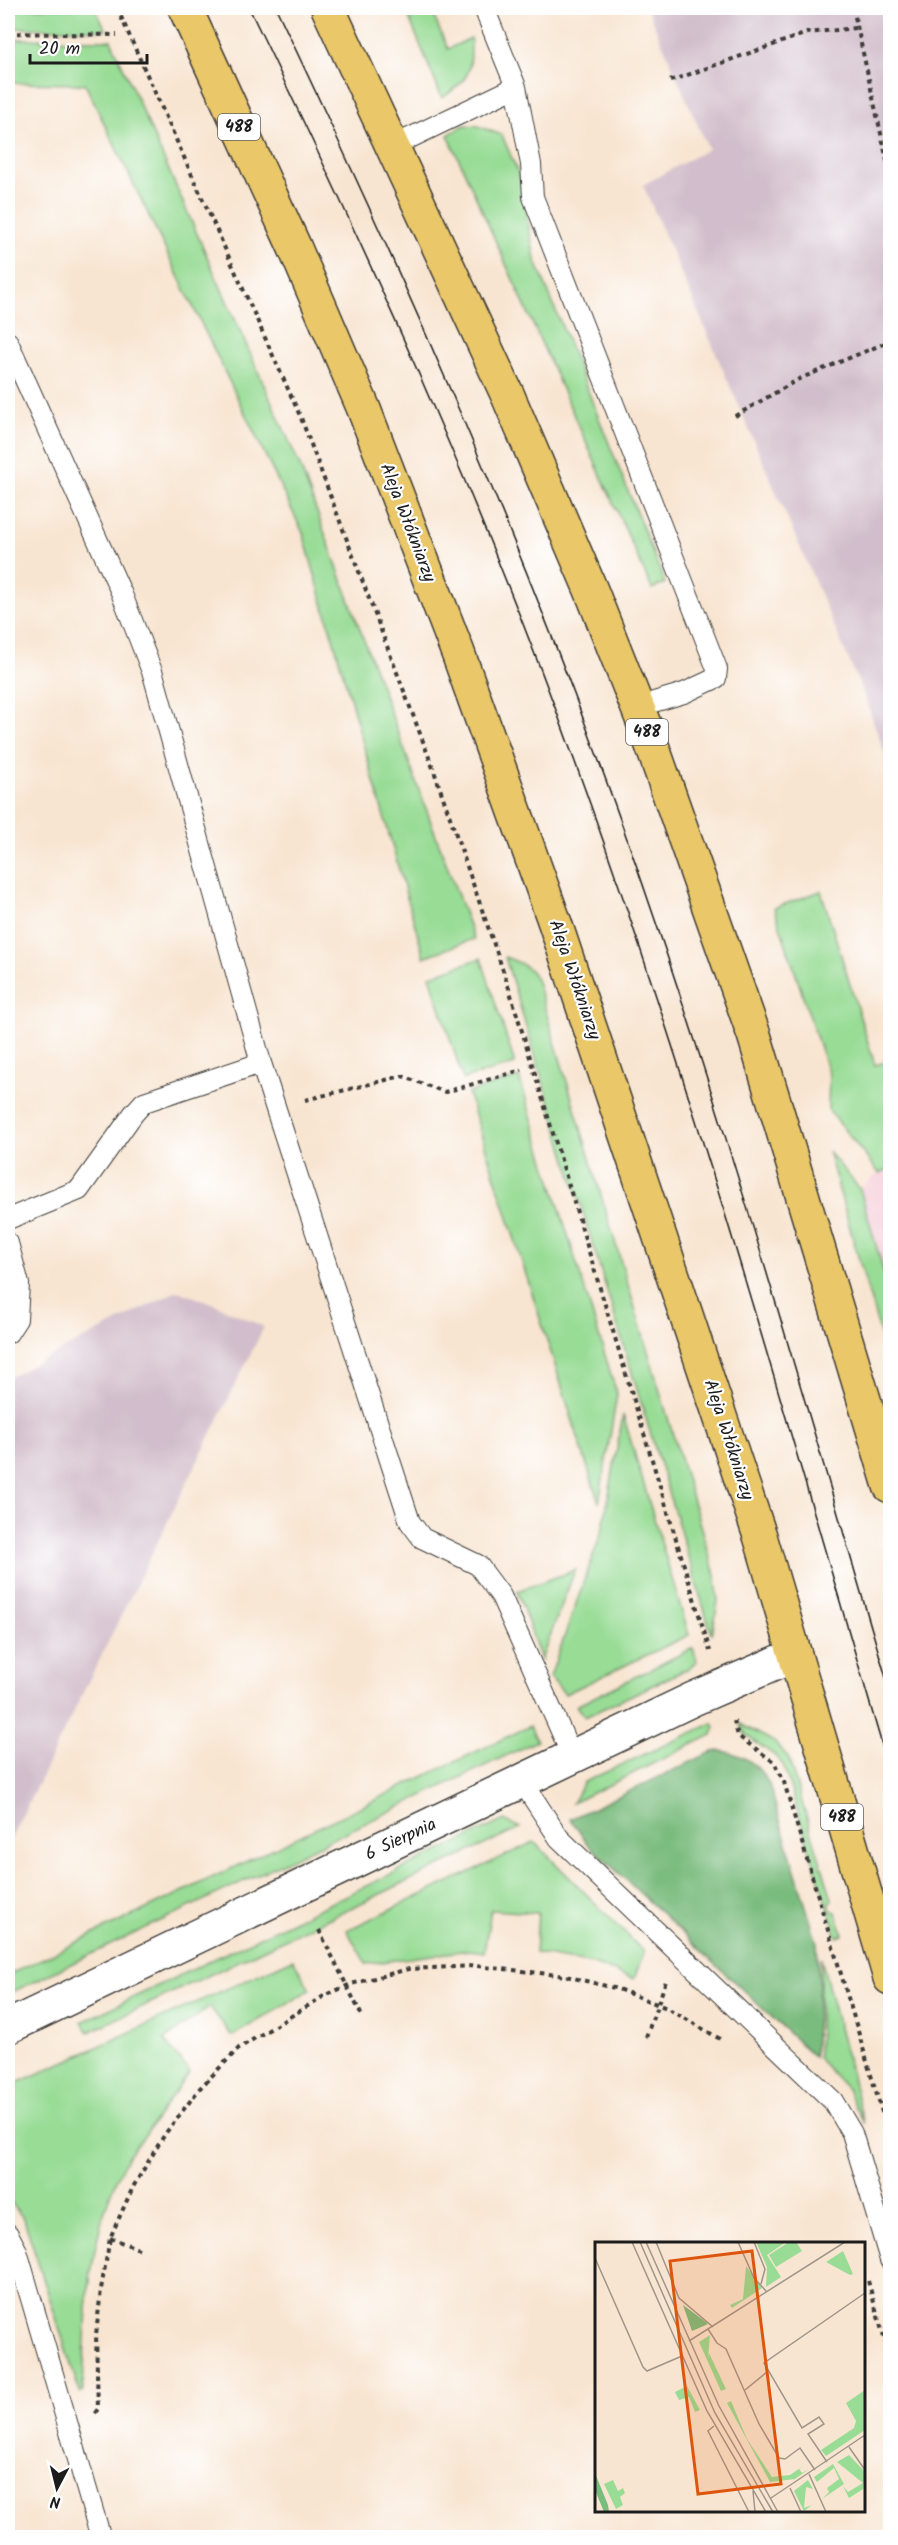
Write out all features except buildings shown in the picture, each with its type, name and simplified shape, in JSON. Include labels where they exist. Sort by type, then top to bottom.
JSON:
[{"type":"main road","name":"Aleja Włókniarzy","points":[[185,8],[294,246],[358,397],[458,653],[555,923],[760,1536],[891,1978]]},
{"type":"main road","name":"488","points":[[327,8],[508,396],[591,590],[638,708],[701,879],[754,1035],[891,1486]]},
{"type":"street","name":"6 Sierpnia","points":[[8,2027],[693,1699],[795,1655]]},
{"type":"lane","points":[[484,8],[516,87],[531,164],[532,197],[717,669],[716,678],[701,686],[638,708]]},
{"type":"lane","points":[[391,147],[516,87]]},
{"type":"lane","points":[[8,342],[122,592],[153,674],[261,1063],[410,1522],[422,1538],[478,1565],[501,1596],[573,1758]]},
{"type":"lane","points":[[8,1220],[79,1190],[144,1102],[261,1063]]},
{"type":"lane","points":[[8,1243],[18,1284],[17,1319],[8,1334]]},
{"type":"lane","points":[[522,1781],[559,1838],[832,2102],[852,2133],[891,2260]]},
{"type":"lane","points":[[8,2234],[17,2251],[101,2538]]},
{"type":"path","points":[[117,8],[301,418],[433,768],[508,985],[708,1644]]},
{"type":"path","points":[[852,8],[891,174]]},
{"type":"path","points":[[670,81],[807,33],[856,28]]},
{"type":"path","points":[[8,33],[117,35]]},
{"type":"path","points":[[735,416],[808,375],[891,341]]},
{"type":"path","points":[[302,1090],[305,1102],[402,1076],[445,1092],[522,1070]]},
{"type":"path","points":[[734,1721],[738,1736],[774,1762],[784,1782],[891,2139]]},
{"type":"path","points":[[319,1930],[362,2016]]},
{"type":"path","points":[[646,2037],[676,1950]]},
{"type":"path","points":[[74,2443],[98,2409],[96,2335],[110,2238],[133,2187],[165,2134],[200,2088],[238,2048],[324,1996],[347,1986],[409,1970],[476,1966],[566,1976],[618,1989],[658,2004],[717,2035],[724,2042]]},
{"type":"path","points":[[110,2238],[139,2249]]},
{"type":"path","points":[[865,2272],[891,2359]]},
{"type":"shaded area","points":[[647,8],[890,8],[890,768],[864,695],[643,185],[708,149]]},
{"type":"shaded area","points":[[890,1169],[890,1289],[860,1189],[879,1173]]},
{"type":"shaded area","points":[[177,1291],[212,1303],[264,1327],[8,1844],[8,1378]]},
{"type":"green space","points":[[8,8],[95,8],[106,30],[8,28]]},
{"type":"green space","points":[[405,8],[430,8],[448,49],[471,38],[471,59],[467,74],[459,85],[442,98]]},
{"type":"green space","points":[[8,39],[111,40],[300,466],[474,939],[424,957],[303,533],[85,84],[8,83]]},
{"type":"green space","points":[[464,125],[478,126],[502,135],[525,189],[527,217],[535,259],[665,583],[652,589],[448,135]]},
{"type":"green space","points":[[821,891],[875,1065],[890,1061],[890,1169],[879,1173],[828,1109],[829,1075],[774,908]]},
{"type":"green space","points":[[505,957],[528,969],[537,982],[716,1578],[718,1601],[712,1635]]},
{"type":"green space","points":[[481,958],[515,1064],[463,1079],[430,976]]},
{"type":"green space","points":[[519,1077],[617,1394],[599,1503],[468,1093]]},
{"type":"green space","points":[[828,1151],[860,1189],[890,1294],[890,1368]]},
{"type":"green space","points":[[623,1415],[689,1635],[565,1694],[550,1677],[603,1528]]},
{"type":"green space","points":[[575,1570],[541,1660],[517,1591]]},
{"type":"green space","points":[[693,1648],[697,1661],[687,1669],[585,1717],[576,1706]]},
{"type":"green space","points":[[713,1723],[715,1727],[712,1735],[572,1803],[584,1782]]},
{"type":"green space","points":[[740,1724],[773,1741],[788,1757],[832,1899],[829,1904],[831,1910],[836,1912],[843,1935],[837,1937],[784,1767],[774,1755],[747,1735]]},
{"type":"green space","points":[[530,1726],[537,1741],[8,1994],[8,1975]]},
{"type":"green space","points":[[721,1751],[750,1761],[769,1784],[817,1943],[819,1984],[814,2057],[589,1845],[570,1819],[712,1752]]},
{"type":"green space","points":[[504,1820],[520,1828],[89,2032],[82,2022]]},
{"type":"green space","points":[[534,1842],[644,1952],[634,1979],[593,1964],[535,1953],[538,1913],[491,1910],[484,1952],[469,1950],[366,1964],[347,1930]]},
{"type":"green space","points":[[821,1958],[864,2124],[847,2089],[818,2058]]},
{"type":"green space","points":[[293,1959],[310,1990],[232,2036],[210,2007],[164,2040],[190,2072],[128,2156],[104,2212],[91,2271],[85,2332],[83,2392],[80,2393],[24,2219],[8,2199],[8,2087]]},
{"type":"tram line","points":[[249,8],[422,380],[502,570],[575,762],[661,1012],[701,1138],[890,1772]]},
{"type":"tram line","points":[[276,8],[445,377],[523,564],[596,753],[638,869],[715,1102],[890,1691]]}]
